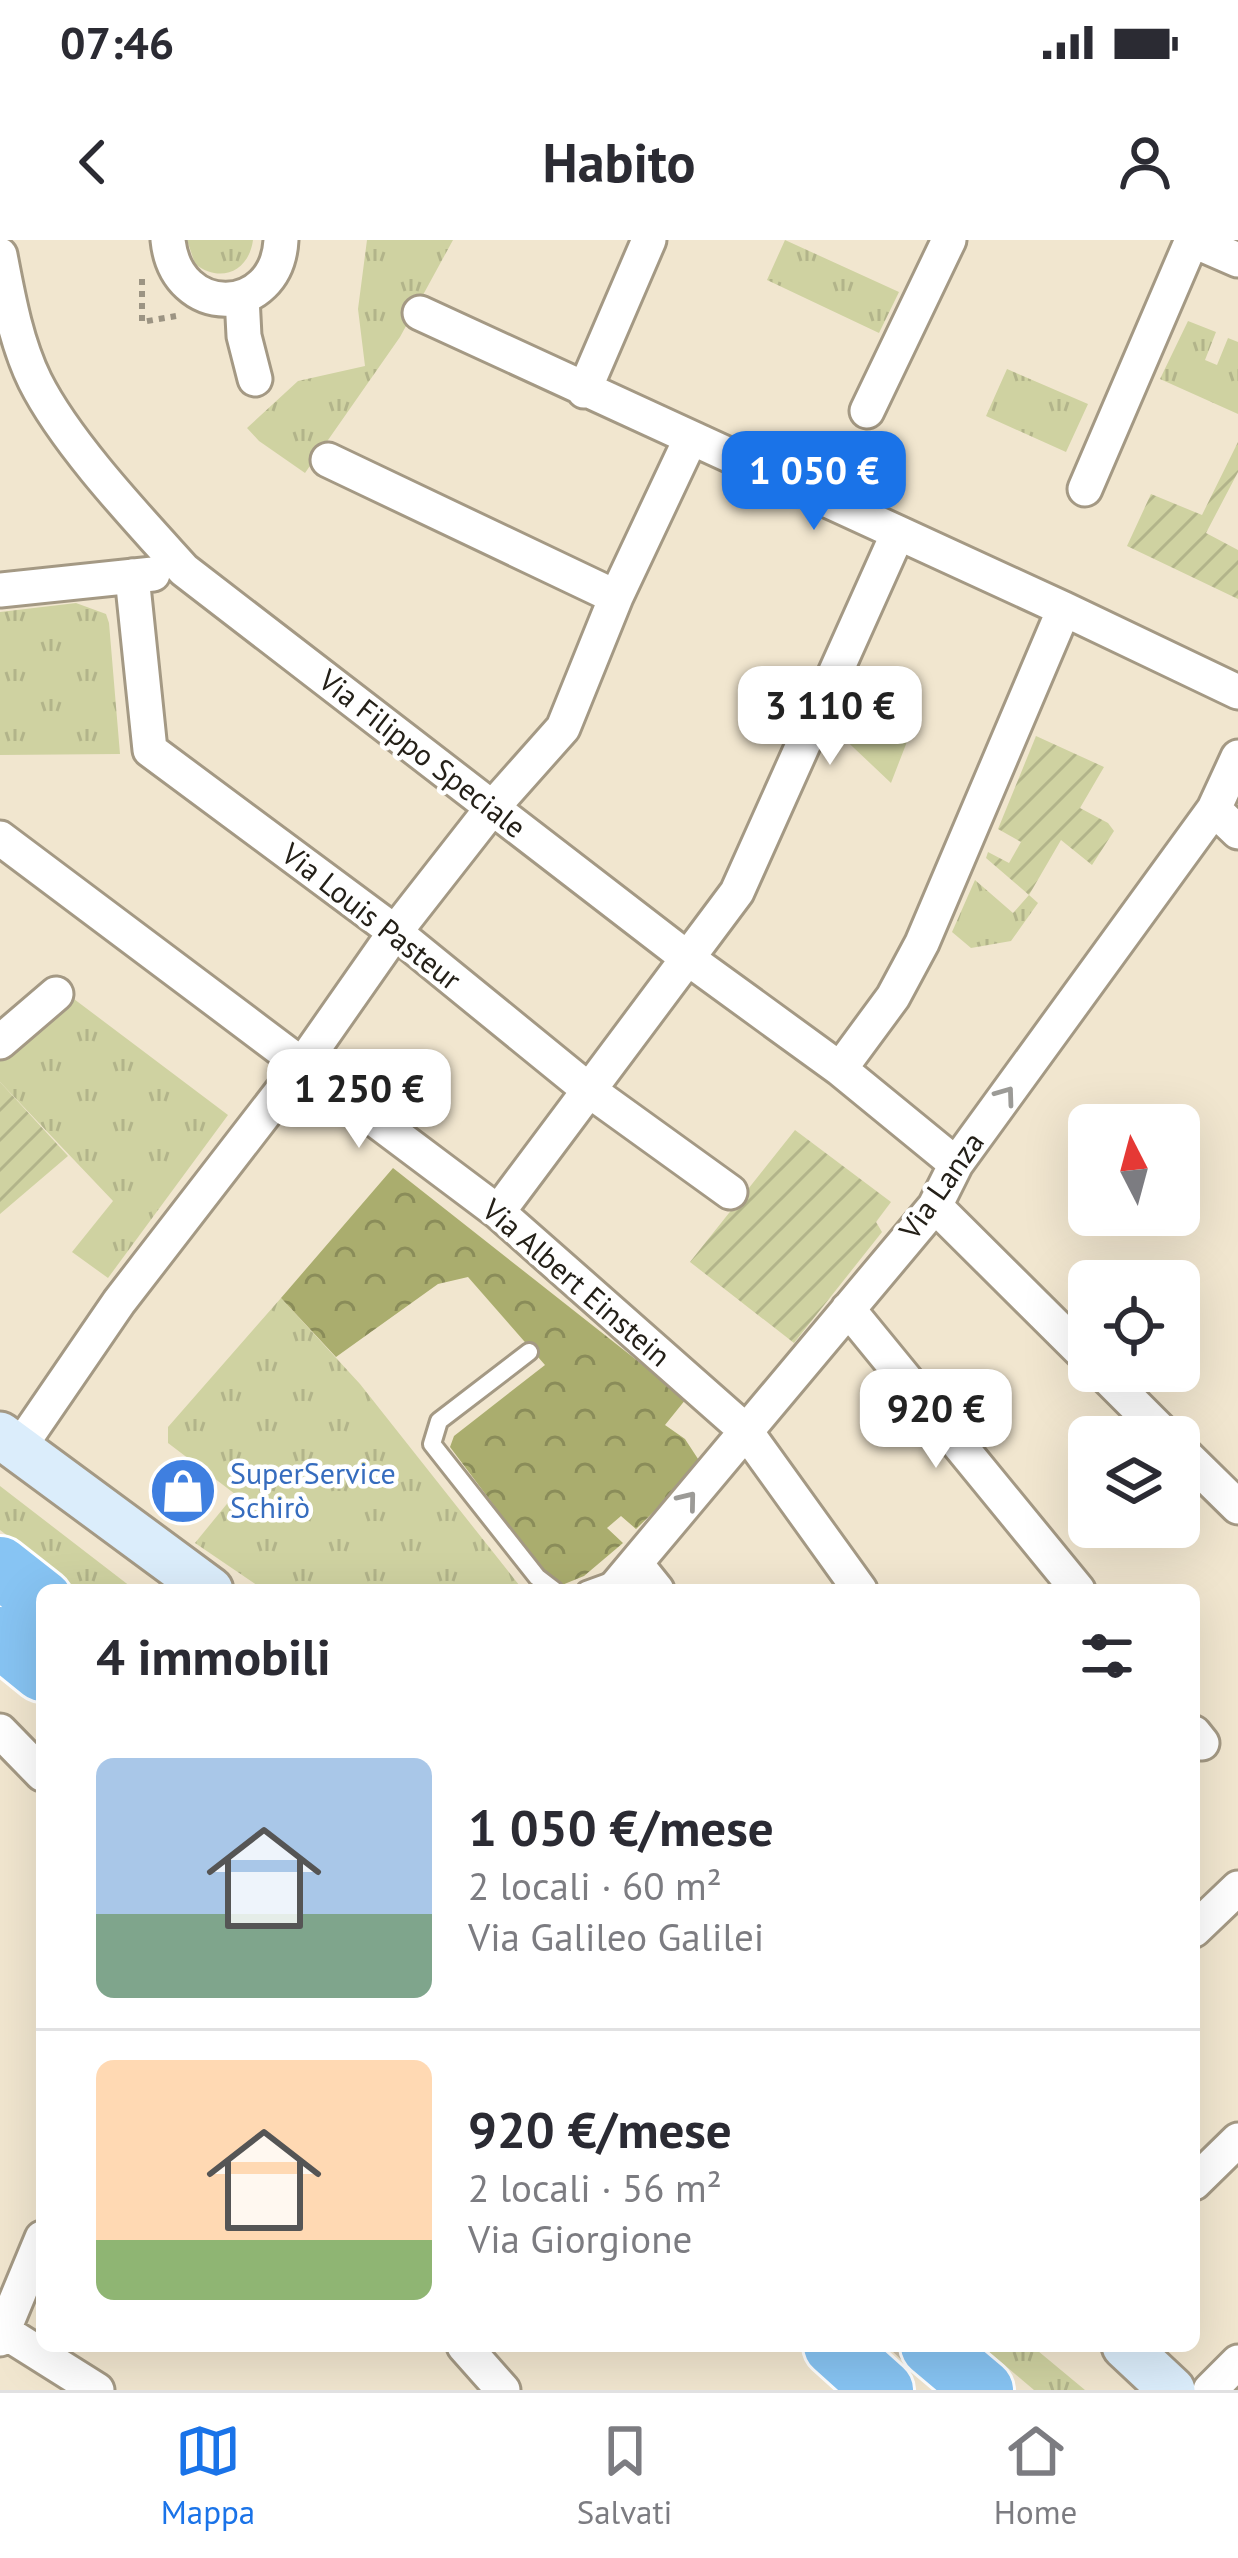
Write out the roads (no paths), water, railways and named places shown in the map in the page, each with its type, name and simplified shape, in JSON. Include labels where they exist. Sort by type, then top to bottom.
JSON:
[{"type":"highway","points":[[0,1567],[36,1595]]},
{"type":"highway","points":[[0,1637],[36,1666]]},
{"type":"highway","points":[[841,2352],[883,2390]]},
{"type":"highway","points":[[938,2352],[983,2390]]},
{"type":"main road","points":[[9,1441],[202,1584]]},
{"type":"main road","points":[[1131,2352],[1172,2390]]},
{"type":"street","points":[[167,240],[170,260],[190,289],[206,297],[242,297],[270,277],[279,260],[281,240]]},
{"type":"street","points":[[584,391],[649,240]]},
{"type":"street","points":[[867,411],[949,240]]},
{"type":"street","points":[[1085,489],[1192,240],[1238,260]]},
{"type":"street","name":"Via Filippo Speciale","points":[[0,255],[10,310],[35,381],[122,501],[184,570],[686,957],[839,1069],[956,1164]]},
{"type":"street","points":[[242,297],[244,336],[255,379]]},
{"type":"street","points":[[419,314],[1238,692]]},
{"type":"street","points":[[9,1441],[302,1065],[395,932],[562,728],[616,597],[690,440]]},
{"type":"street","points":[[328,460],[616,597]]},
{"type":"street","points":[[498,1212],[737,892],[898,533]]},
{"type":"street","points":[[0,590],[184,570]]},
{"type":"street","name":"Via Louis Pasteur","points":[[132,576],[151,749],[395,932],[590,1091],[730,1192]]},
{"type":"street","points":[[839,1069],[893,997],[922,943],[1064,609]]},
{"type":"street","name":"Via Lanza","points":[[634,1580],[745,1430],[935,1206],[956,1164],[1226,820],[1238,757]]},
{"type":"street","name":"Via Albert Einstein","points":[[0,838],[498,1212],[745,1430],[856,1584]]},
{"type":"street","points":[[0,1042],[56,994]]},
{"type":"street","points":[[935,1206],[1068,1338]]},
{"type":"street","points":[[848,1309],[1073,1584]]},
{"type":"street","points":[[1122,1392],[1146,1416]]},
{"type":"street","points":[[1200,1470],[1238,1508]]},
{"type":"street","points":[[0,1731],[36,1768]]},
{"type":"street","points":[[1200,1924],[1238,1888]]},
{"type":"street","points":[[1200,2177],[1238,2140]]},
{"type":"street","points":[[36,2252],[1,2333],[97,2390]]},
{"type":"street","points":[[469,2352],[503,2390]]},
{"type":"street","points":[[1210,2390],[1238,2362]]},
{"type":"lane","points":[[529,1352],[439,1421],[432,1444],[546,1584]]},
{"type":"tunnel","points":[[860,2388],[894,2352]]},
{"type":"place","name":"SuperService Schirò","points":[[183,1491]]}]
